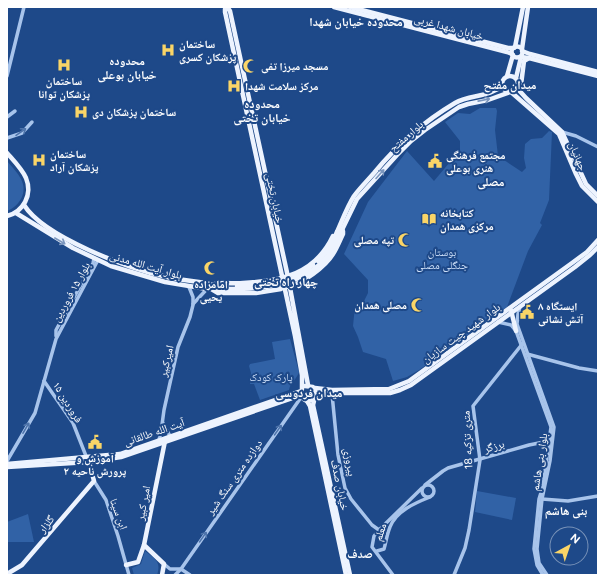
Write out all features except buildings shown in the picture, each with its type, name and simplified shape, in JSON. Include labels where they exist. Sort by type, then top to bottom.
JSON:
[{"type":"main road","name":"خیابان شهدا غربی","points":[[334,7],[507,52],[512,55]]},
{"type":"main road","name":"خیابان شهدا غربی","points":[[350,7],[508,48],[515,48]]},
{"type":"main road","points":[[525,7],[515,48],[512,51],[507,76],[503,80],[503,86],[561,133]]},
{"type":"main road","points":[[511,92],[517,88],[518,83],[516,78],[522,50],[525,7]]},
{"type":"main road","name":"خیابان تختی","points":[[227,12],[286,270],[285,277],[287,288],[308,386]]},
{"type":"main road","points":[[515,48],[519,47],[530,54],[598,72]]},
{"type":"main road","name":"خیابان تختی","points":[[237,55],[280,268],[285,277]]},
{"type":"main road","points":[[512,55],[516,58],[529,58],[598,76]]},
{"type":"main road","points":[[523,94],[521,89],[521,78],[524,62],[529,58]]},
{"type":"main road","points":[[507,76],[516,78]]},
{"type":"main road","name":"بلوار مفتح","points":[[340,230],[353,197],[407,137],[456,102],[496,91],[503,86]]},
{"type":"main road","points":[[517,88],[561,133]]},
{"type":"main road","name":"بلوار مفتح","points":[[340,230],[357,199],[397,155],[411,142],[459,107],[488,100],[511,92]]},
{"type":"main road","name":"جهانیان","points":[[561,133],[586,184],[598,196]]},
{"type":"main road","name":"جهانیان","points":[[561,133],[582,186],[598,202]]},
{"type":"main road","points":[[7,153],[20,168],[28,184],[28,195],[24,205],[16,213],[7,216]]},
{"type":"main road","name":"بلوار آیت الله مدنی","points":[[24,205],[30,214],[50,229],[76,244],[114,261],[166,277],[217,286]]},
{"type":"main road","name":"بلوار آیت الله مدنی","points":[[16,213],[95,262],[131,273],[189,287],[213,290],[218,293],[256,293],[273,290]]},
{"type":"main road","points":[[213,290],[217,286],[272,280],[285,277],[301,270],[315,261],[324,251],[337,228],[340,230]]},
{"type":"main road","points":[[47,233],[45,229],[50,229]]},
{"type":"main road","points":[[273,290],[289,297],[298,284],[318,269],[333,254],[343,234],[340,230]]},
{"type":"main road","points":[[217,286],[260,288],[298,280],[326,258],[332,250],[340,230]]},
{"type":"main road","name":"بلوار شهید چیت سازیان","points":[[315,397],[322,393],[390,393],[411,385],[511,311],[520,307],[574,265],[598,240]]},
{"type":"main road","name":"بلوار شهید چیت سازیان","points":[[315,388],[332,390],[389,389],[409,381],[590,255],[598,246]]},
{"type":"main road","points":[[272,280],[277,276],[280,268]]},
{"type":"main road","points":[[286,270],[291,274],[301,270]]},
{"type":"main road","points":[[285,277],[298,284]]},
{"type":"main road","points":[[273,290],[280,289],[282,287],[285,277]]},
{"type":"main road","points":[[287,288],[298,284]]},
{"type":"main road","name":"خیابان تختی","points":[[289,297],[302,375],[301,393]]},
{"type":"main road","points":[[511,311],[516,331]]},
{"type":"main road","points":[[308,386],[315,388],[315,397],[307,401],[301,393],[308,386]]},
{"type":"main road","name":"آیت الله طالقانی","points":[[7,467],[86,456],[120,454],[147,446],[164,443],[196,429],[301,393]]},
{"type":"main road","name":"خیابان صدف","points":[[315,397],[313,405],[350,575]]},
{"type":"main road","name":"خیابان صدف","points":[[307,401],[310,406],[346,575]]},
{"type":"main road","name":"آیت الله طالقانی","points":[[7,463],[89,462],[121,457],[168,436],[196,429]]},
{"type":"main road","name":"امیر کبیر","points":[[126,566],[138,562],[144,546],[164,443],[168,436]]},
{"type":"main road","name":"ابن سینا","points":[[89,462],[94,481]]},
{"type":"main road","name":"گلزار","points":[[7,574],[22,565],[94,481]]},
{"type":"main road","points":[[144,546],[164,564],[162,575]]},
{"type":"street","points":[[7,76],[24,7]]},
{"type":"street","points":[[7,111],[13,112],[7,117]]},
{"type":"street","points":[[7,138],[22,133],[32,122]]},
{"type":"street","points":[[561,133],[576,136],[598,147]]},
{"type":"street","name":"بلوار ۱۵ فروردین","points":[[7,463],[35,413],[56,338],[56,330],[95,262]]},
{"type":"street","points":[[189,287],[193,297],[193,305]]},
{"type":"street","points":[[193,305],[207,289]]},
{"type":"street","points":[[193,297],[198,299]]},
{"type":"street","name":"امیرکبیر","points":[[159,440],[178,347],[190,318],[193,305]]},
{"type":"street","name":"بلوار بنی هاشم","points":[[520,307],[517,324],[554,427],[550,461],[541,499],[538,543],[538,557],[547,575]]},
{"type":"street","points":[[498,322],[511,325],[516,331]]},
{"type":"street","name":"بلوار بنی هاشم","points":[[516,331],[523,344]]},
{"type":"street","name":"18 متری تزکیه","points":[[454,575],[465,548],[480,460],[473,406],[523,344]]},
{"type":"street","points":[[527,355],[579,368],[598,371]]},
{"type":"street","name":"بلوار بنی هاشم","points":[[527,355],[551,427],[534,548],[536,564],[542,575]]},
{"type":"street","name":"۱۵ فروردین","points":[[44,381],[73,423],[86,456]]},
{"type":"street","name":"دوازده متری سنگ شیر","points":[[175,575],[181,569],[301,393]]},
{"type":"street","name":"پیروزی","points":[[332,394],[338,455],[345,488],[351,499],[372,525]]},
{"type":"street","points":[[163,423],[168,436]]},
{"type":"street","name":"برزگر","points":[[424,486],[443,471],[529,445],[549,441]]},
{"type":"street","name":"ابن سینا","points":[[94,481],[106,500],[129,575]]},
{"type":"street","points":[[429,485],[433,488],[434,492],[430,497],[423,495],[422,492],[424,486],[429,485]]},
{"type":"street","name":"معلم","points":[[424,486],[379,530],[374,536],[372,547],[377,551],[384,549],[390,526],[397,516],[409,507],[430,497]]},
{"type":"street","points":[[541,499],[568,501],[598,496]]},
{"type":"street","points":[[372,525],[379,530]]},
{"type":"street","points":[[372,525],[374,536]]},
{"type":"street","points":[[377,551],[393,575]]},
{"type":"street","points":[[164,564],[170,568],[181,569],[190,575]]},
{"type":"green space","name":"بوستان جنگلی مصلی","points":[[480,108],[496,108],[495,130],[498,156],[522,172],[526,168],[524,158],[525,144],[531,139],[542,138],[549,131],[552,132],[549,200],[540,223],[542,225],[528,251],[507,307],[419,370],[407,377],[393,381],[386,359],[363,352],[353,326],[355,306],[361,307],[368,293],[368,280],[344,254],[368,202],[407,151],[434,181],[460,150],[460,141],[445,122],[458,113],[470,114]]},
{"type":"green space","points":[[7,161],[17,172],[24,189],[22,198],[16,206],[7,211]]},
{"type":"green space","name":"پارک کودک","points":[[290,339],[299,372],[289,390],[260,400],[254,384],[250,384],[251,373],[249,366],[250,364],[275,359],[272,342]]},
{"type":"green space","points":[[477,491],[516,498],[512,520],[475,512]]},
{"type":"green space","points":[[28,514],[34,542],[7,542],[7,522]]},
{"type":"green space","points":[[145,551],[154,558],[158,564],[157,575],[134,575],[132,568],[141,564]]},
{"type":"place","name":"ساختمان پزشکان کسری","points":[[168,50]]},
{"type":"place","name":"ساختمان پزشکان توانا","points":[[64,65]]},
{"type":"place","name":"مسجد میرزا تفی","points":[[250,66]]},
{"type":"place","name":"مرکز سلامت شهدا","points":[[234,86]]},
{"type":"place","name":"ساختمان پزشکان دی","points":[[81,112]]},
{"type":"place","name":"ساختمان پزشکان آراد","points":[[39,160]]},
{"type":"place","name":"مجتمع فرهنگی هنری بوعلی","points":[[435,161]]},
{"type":"place","name":"کتابخانه مرکزی همدان","points":[[429,219]]},
{"type":"place","name":"تپه مصلی","points":[[405,240]]},
{"type":"place","name":"امامزاده یحیی","points":[[211,268]]},
{"type":"place","name":"مصلی همدان","points":[[418,305]]},
{"type":"place","name":"ایستگاه ۸ آتش نشانی","points":[[527,312]]},
{"type":"place","name":"آموزش و پرورش ناحیه ۲","points":[[95,442]]},
{"type":"district","name":"محدوده خیابان شهدا","points":[[356,22]]},
{"type":"district","name":"محدوده خیابان بوعلی","points":[[127,68]]},
{"type":"district","name":"میدان مفتح","points":[[510,85]]},
{"type":"district","name":"محدوده خیابان تختی","points":[[262,111]]},
{"type":"district","name":"مصلی","points":[[491,182]]},
{"type":"district","name":"چهار راه تختی","points":[[286,282]]},
{"type":"district","name":"میدان فردوسی","points":[[309,393]]},
{"type":"district","name":"بنی هاشم","points":[[566,511]]},
{"type":"district","name":"صدف","points":[[360,554]]}]
